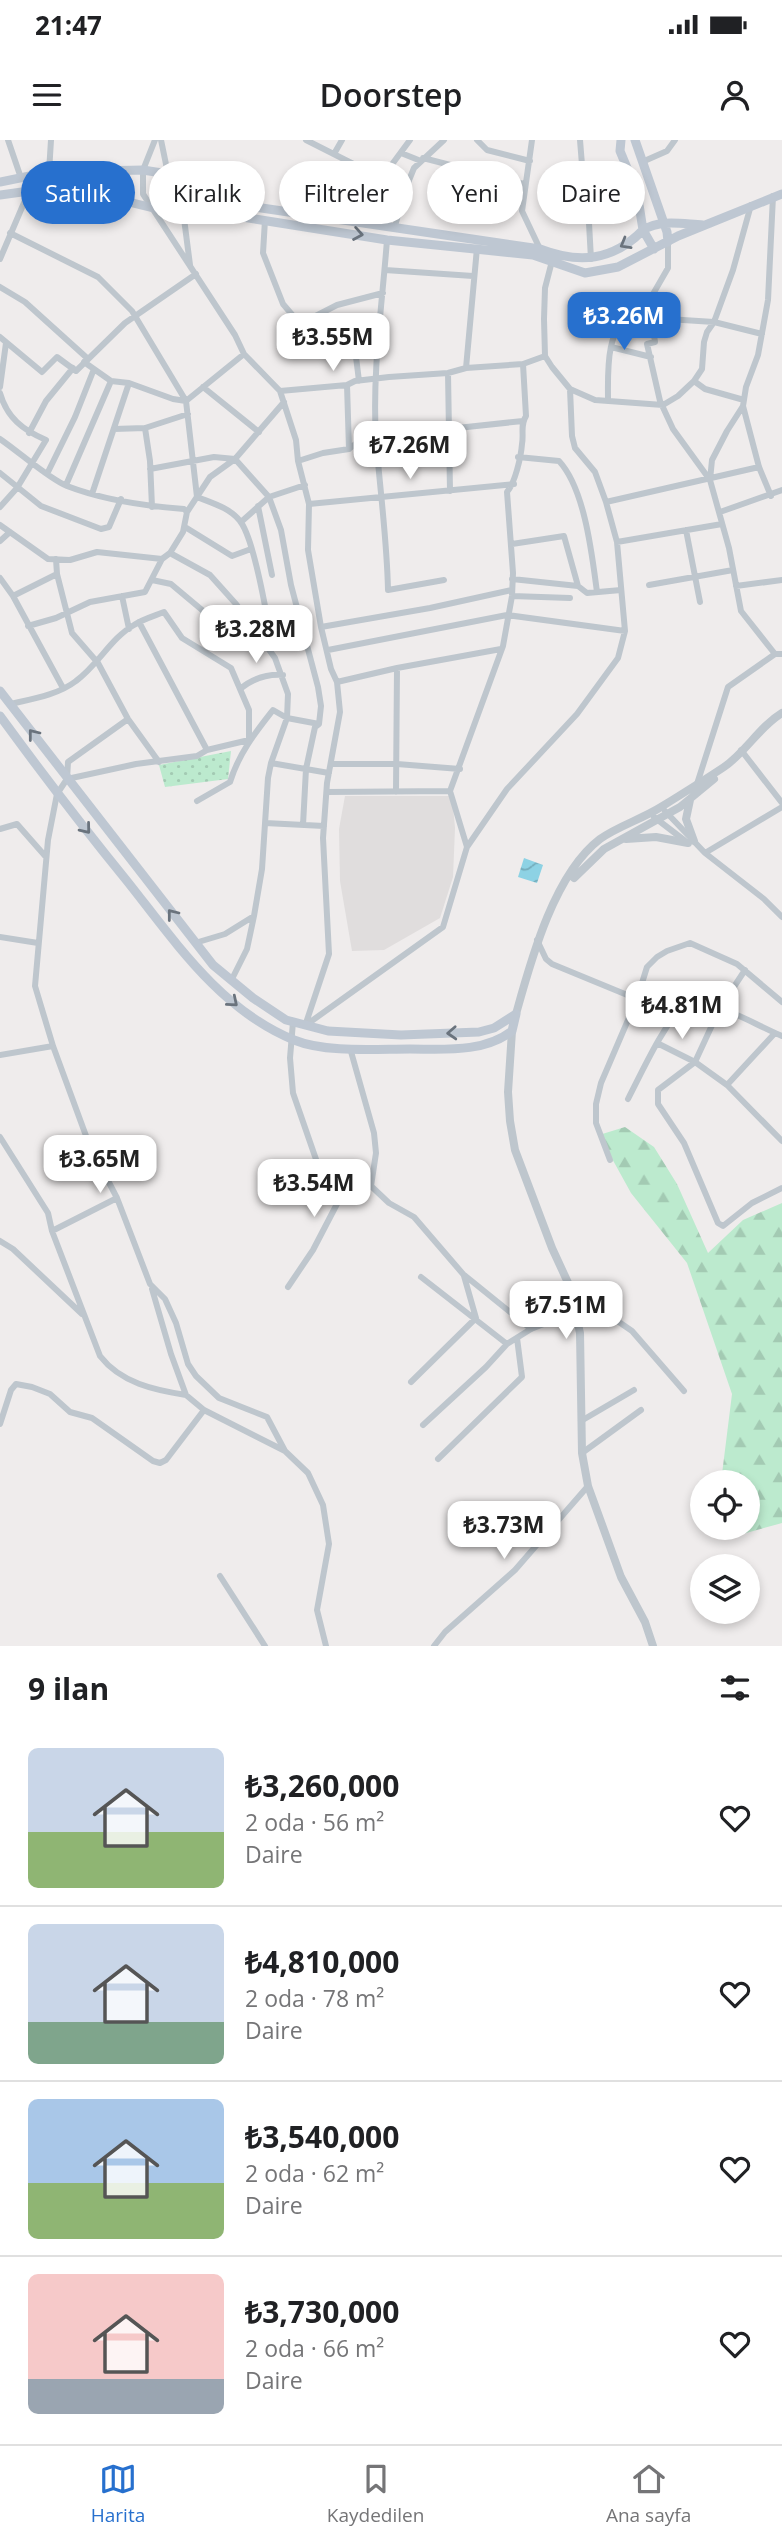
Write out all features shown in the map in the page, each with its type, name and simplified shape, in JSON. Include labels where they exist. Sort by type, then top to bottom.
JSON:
[{"type":"main road","points":[[621,140],[620,151],[637,192],[643,230],[654,249]]},
{"type":"main road","points":[[635,140],[642,161]]},
{"type":"main road","points":[[135,170],[149,171]]},
{"type":"main road","points":[[645,171],[668,242]]},
{"type":"main road","points":[[0,182],[21,178]]},
{"type":"main road","points":[[0,195],[21,192]]},
{"type":"main road","points":[[265,220],[387,240],[533,255],[585,273],[618,267],[705,225],[777,195]]},
{"type":"main road","points":[[265,208],[540,249],[562,258],[591,259],[629,245],[643,230],[653,225],[705,225]]},
{"type":"main road","points":[[0,691],[213,965],[253,998],[304,1026],[353,1034],[460,1033],[494,1028],[516,1014]]},
{"type":"main road","points":[[1,719],[57,794],[188,958],[218,989],[267,1028],[291,1039],[319,1046],[467,1048],[491,1044],[512,1031],[516,1014]]},
{"type":"street","points":[[149,203],[143,194],[143,170],[155,140]]},
{"type":"street","points":[[161,140],[165,161]]},
{"type":"street","points":[[306,140],[347,161]]},
{"type":"street","points":[[334,154],[342,140]]},
{"type":"street","points":[[413,170],[444,140]]},
{"type":"street","points":[[477,140],[487,150],[530,161]]},
{"type":"street","points":[[532,140],[522,211],[540,249]]},
{"type":"street","points":[[580,140],[591,259]]},
{"type":"street","points":[[644,161],[667,151],[675,140]]},
{"type":"street","points":[[0,142],[10,141],[21,178]]},
{"type":"street","points":[[49,161],[50,141]]},
{"type":"street","points":[[395,161],[407,141]]},
{"type":"street","points":[[401,153],[524,184]]},
{"type":"street","points":[[710,480],[712,460],[744,403],[762,334],[769,289],[777,195]]},
{"type":"street","points":[[552,261],[545,288],[545,356],[570,389],[595,400],[663,405],[678,396],[702,369],[704,342],[733,270],[751,205]]},
{"type":"street","points":[[0,259],[21,209]]},
{"type":"street","points":[[162,224],[235,335],[244,354],[280,391],[296,440],[298,461],[309,503],[308,550],[321,627],[337,682],[340,712],[329,773],[324,826],[330,954],[304,1026]]},
{"type":"street","points":[[185,224],[190,267]]},
{"type":"street","points":[[265,224],[263,253],[283,304],[300,324],[337,305],[383,293]]},
{"type":"street","points":[[10,233],[98,278],[132,311],[186,401],[197,497]]},
{"type":"street","points":[[387,240],[376,380],[376,438],[383,496],[388,590],[444,580]]},
{"type":"street","points":[[668,242],[668,268],[652,294],[650,304],[655,342],[647,344],[663,405],[677,435],[710,480],[720,512],[741,611],[779,654],[728,687],[697,784]]},
{"type":"street","points":[[466,368],[477,248]]},
{"type":"street","points":[[654,249],[667,257]]},
{"type":"street","points":[[385,270],[473,276]]},
{"type":"street","points":[[0,337],[42,372],[57,357],[76,371],[135,317],[196,274]]},
{"type":"street","points":[[0,287],[25,302],[94,369],[111,381],[128,383],[186,401]]},
{"type":"street","points":[[608,401],[611,347],[618,329],[634,310],[650,304]]},
{"type":"street","points":[[652,318],[714,322],[762,334]]},
{"type":"street","points":[[0,387],[6,343]]},
{"type":"street","points":[[611,347],[651,357]]},
{"type":"street","points":[[338,352],[355,349],[359,381]]},
{"type":"street","points":[[186,401],[244,354]]},
{"type":"street","points":[[280,391],[448,373],[466,368],[523,364],[545,356]]},
{"type":"street","points":[[467,847],[450,791],[501,649],[512,593],[512,544],[507,492],[514,484],[526,416],[523,364]]},
{"type":"street","points":[[30,433],[46,401],[73,368]]},
{"type":"street","points":[[47,474],[75,417],[94,369]]},
{"type":"street","points":[[448,373],[450,491]]},
{"type":"street","points":[[66,485],[111,381]]},
{"type":"street","points":[[694,381],[705,389],[744,403]]},
{"type":"street","points":[[92,494],[128,383]]},
{"type":"street","points":[[347,385],[349,449]]},
{"type":"street","points":[[203,387],[260,432]]},
{"type":"street","points":[[304,1026],[443,927],[467,847],[507,789],[578,714],[618,659],[625,631],[617,542],[595,472],[575,448],[570,389]]},
{"type":"street","points":[[0,394],[4,408],[23,430],[46,440],[17,488],[0,507]]},
{"type":"street","points":[[28,626],[67,614],[90,602],[145,592],[162,559],[170,553],[185,527],[187,512],[210,477],[235,459],[284,402]]},
{"type":"street","points":[[744,403],[760,467],[771,496]]},
{"type":"street","points":[[114,429],[145,428],[188,414]]},
{"type":"street","points":[[448,429],[523,421]]},
{"type":"street","points":[[145,428],[152,507]]},
{"type":"street","points":[[298,461],[349,449],[359,441],[376,438]]},
{"type":"street","points":[[0,439],[66,485],[92,494],[152,507],[184,509],[187,512]]},
{"type":"street","points":[[150,469],[214,457],[235,459],[269,497],[281,530],[291,585],[321,706],[306,769],[303,825]]},
{"type":"street","points":[[518,457],[559,461],[566,469],[587,523],[597,592]]},
{"type":"street","points":[[606,502],[760,467]]},
{"type":"street","points":[[0,473],[41,506],[101,530],[109,527],[121,499]]},
{"type":"street","points":[[309,503],[514,484]]},
{"type":"street","points":[[241,522],[269,497],[305,485]]},
{"type":"street","points":[[720,512],[782,490]]},
{"type":"street","points":[[197,497],[226,509],[241,522],[259,575],[268,622]]},
{"type":"street","points":[[258,506],[272,575]]},
{"type":"street","points":[[617,542],[722,524]]},
{"type":"street","points":[[0,525],[48,559],[70,560],[97,552],[162,559]]},
{"type":"street","points":[[185,527],[232,556],[251,549]]},
{"type":"street","points":[[686,530],[700,603]]},
{"type":"street","points":[[0,541],[10,532]]},
{"type":"street","points":[[512,544],[564,536],[578,586]]},
{"type":"street","points":[[170,553],[210,575],[236,604],[275,658],[288,694],[287,718],[271,763],[262,869],[254,916],[247,949],[231,981]]},
{"type":"street","points":[[56,559],[57,574],[72,634],[98,663],[128,719],[159,762]]},
{"type":"street","points":[[649,585],[733,570]]},
{"type":"street","points":[[13,596],[57,574]]},
{"type":"street","points":[[0,578],[13,596],[63,688]]},
{"type":"street","points":[[512,579],[578,586],[587,593],[621,590]]},
{"type":"street","points":[[152,580],[171,584],[208,615]]},
{"type":"street","points":[[736,586],[782,580]]},
{"type":"street","points":[[321,627],[512,593],[570,598]]},
{"type":"street","points":[[122,596],[129,629]]},
{"type":"street","points":[[259,636],[268,622],[299,610]]},
{"type":"street","points":[[10,704],[74,683],[98,663],[103,653],[129,629],[164,612],[182,638],[231,668],[249,710],[249,740]]},
{"type":"street","points":[[328,650],[507,615],[625,631]]},
{"type":"street","points":[[139,622],[207,750]]},
{"type":"street","points":[[337,682],[501,649]]},
{"type":"street","points":[[396,792],[397,668]]},
{"type":"street","points":[[240,689],[247,683],[270,674],[283,674]]},
{"type":"street","points":[[197,801],[230,782],[237,759],[273,710],[287,718],[318,724]]},
{"type":"street","points":[[516,1014],[537,939],[562,889],[585,853],[601,839],[690,798],[728,764],[770,720],[782,713]]},
{"type":"street","points":[[128,719],[68,762],[67,779],[57,794],[46,857],[35,986],[53,1046],[89,1144],[117,1198],[150,1284],[186,1395]]},
{"type":"street","points":[[67,779],[136,764],[197,756],[207,750],[249,740]]},
{"type":"street","points":[[705,853],[782,805],[741,750]]},
{"type":"street","points":[[271,763],[329,773]]},
{"type":"street","points":[[331,764],[397,764],[460,769]]},
{"type":"street","points":[[664,810],[728,764]]},
{"type":"street","points":[[327,792],[450,791]]},
{"type":"street","points":[[690,798],[686,818],[691,842]]},
{"type":"street","points":[[664,810],[691,842]]},
{"type":"street","points":[[653,816],[764,899],[782,917]]},
{"type":"street","points":[[562,889],[604,849],[653,816]]},
{"type":"street","points":[[265,823],[324,826]]},
{"type":"street","points":[[0,829],[17,824],[46,857]]},
{"type":"street","points":[[620,840],[656,837],[691,842]]},
{"type":"street","points":[[195,943],[225,934],[254,916]]},
{"type":"street","points":[[0,937],[38,943]]},
{"type":"street","points":[[537,939],[546,959],[552,964],[637,999]]},
{"type":"street","points":[[610,1160],[596,1123],[600,1083],[637,999],[647,967],[657,957],[690,943],[737,964],[782,1002]]},
{"type":"street","points":[[745,970],[720,1008],[695,1062],[658,1090],[658,1104],[684,1143],[718,1223],[723,1226],[752,1203],[782,1188]]},
{"type":"street","points":[[628,1099],[674,1014],[685,1002],[704,1003],[720,1008],[755,1021],[779,1035],[727,1085]]},
{"type":"street","points":[[293,1022],[290,1058],[293,1093],[327,1191],[338,1202]]},
{"type":"street","points":[[512,1031],[508,1092],[510,1121],[515,1150],[552,1248],[570,1287],[582,1359],[582,1453],[588,1486],[621,1577],[645,1622],[653,1646]]},
{"type":"street","points":[[657,1043],[695,1062],[727,1085],[782,1141]]},
{"type":"street","points":[[0,1055],[53,1046]]},
{"type":"street","points":[[288,1287],[313,1250],[338,1202],[352,1198],[371,1186],[376,1153],[374,1133],[350,1048]]},
{"type":"street","points":[[0,1138],[48,1213],[83,1315],[100,1356],[108,1367],[122,1377],[145,1387],[186,1395],[204,1410],[285,1451],[316,1485],[328,1523],[329,1544],[317,1610],[326,1646]]},
{"type":"street","points":[[371,1186],[389,1203],[414,1217],[463,1275],[531,1329]]},
{"type":"street","points":[[52,1231],[117,1198]]},
{"type":"street","points":[[0,1241],[13,1249],[83,1315]]},
{"type":"street","points":[[463,1275],[476,1318]]},
{"type":"street","points":[[421,1277],[507,1344]]},
{"type":"street","points":[[150,1284],[165,1299],[176,1323],[188,1364],[196,1376],[219,1398],[267,1417],[285,1451]]},
{"type":"street","points":[[423,1425],[507,1344],[531,1329],[589,1306],[600,1309],[632,1331],[684,1391]]},
{"type":"street","points":[[411,1382],[476,1318]]},
{"type":"street","points":[[438,1459],[522,1377],[517,1338]]},
{"type":"street","points":[[0,1424],[11,1390],[16,1384],[33,1387],[50,1394],[70,1412],[92,1418],[153,1461],[160,1463],[166,1460],[204,1410]]},
{"type":"street","points":[[581,1421],[634,1390]]},
{"type":"street","points":[[582,1453],[641,1410]]},
{"type":"street","points":[[434,1646],[445,1632],[514,1570],[588,1486]]},
{"type":"street","points":[[220,1576],[265,1646]]},
{"type":"shaded area","points":[[345,796],[452,796],[455,828],[453,877],[440,918],[384,950],[352,951],[340,881],[339,829]]},
{"type":"green space","points":[[231,751],[228,779],[165,787],[159,765]]},
{"type":"green space","points":[[625,1127],[654,1147],[677,1184],[708,1253],[743,1220],[782,1203],[782,1523],[760,1529],[760,1470],[722,1470],[732,1394],[687,1263],[631,1193],[599,1135]]},
{"type":"water","points":[[524,858],[543,865],[537,883],[518,877]]}]
